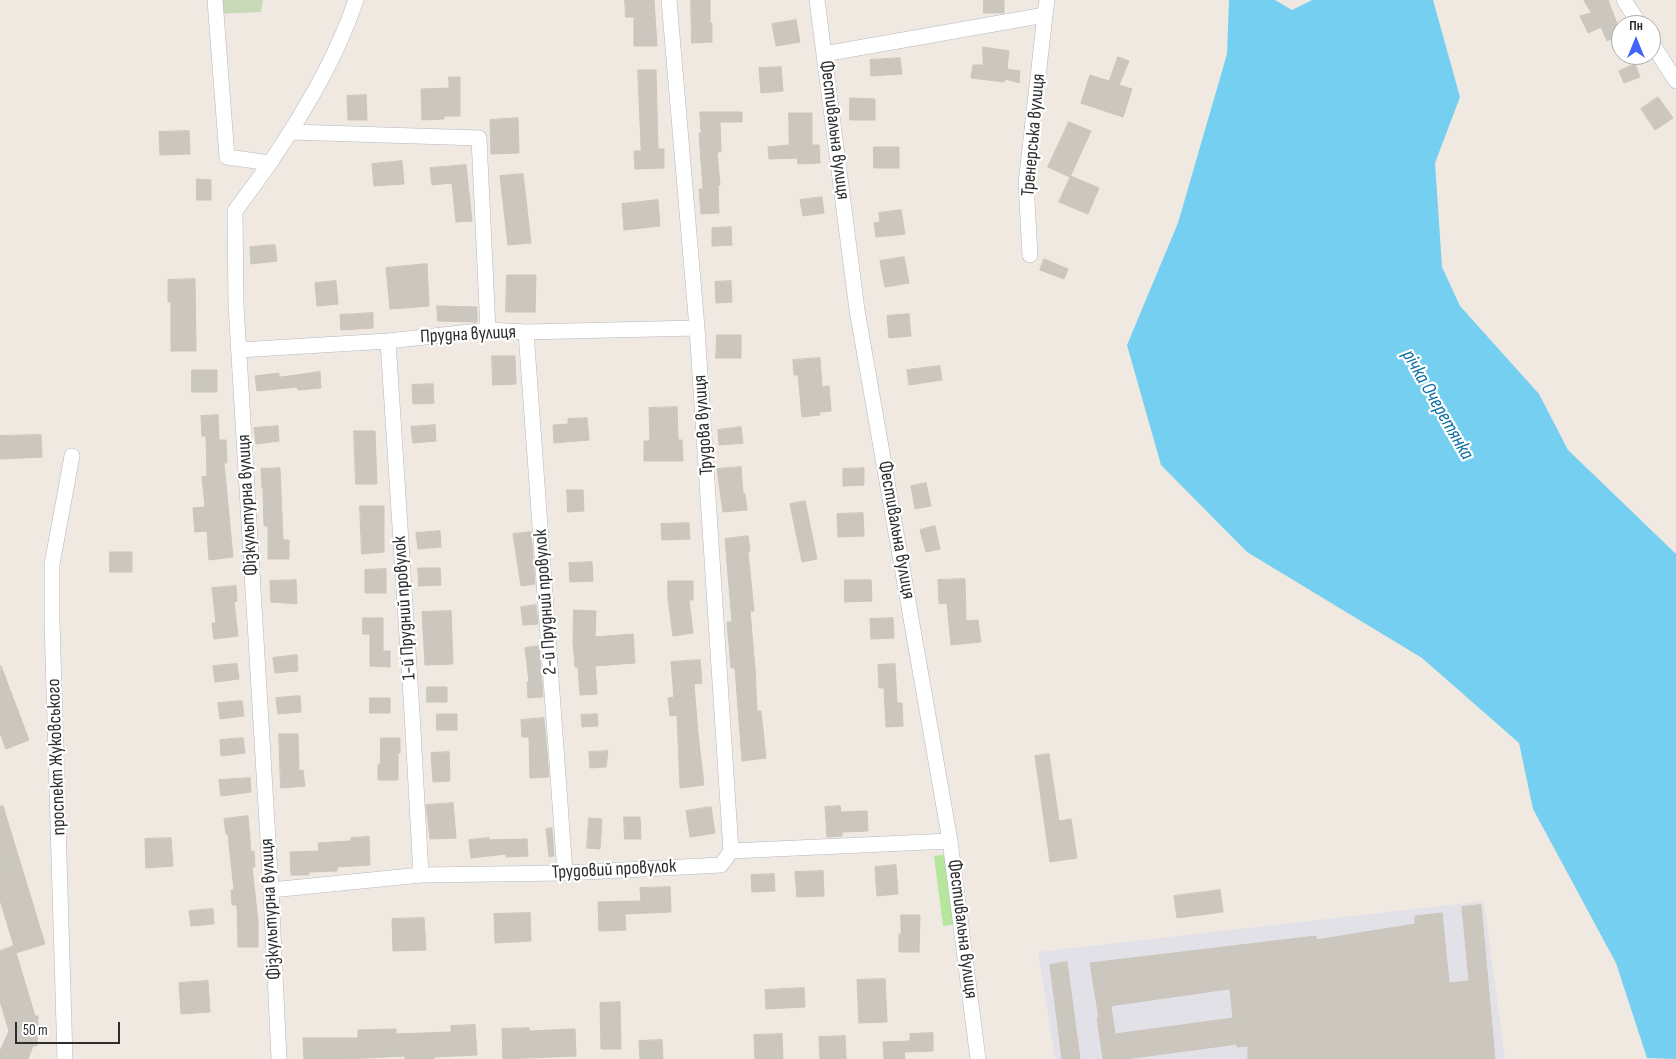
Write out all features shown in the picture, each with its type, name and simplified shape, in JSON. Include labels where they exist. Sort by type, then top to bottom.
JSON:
[{"type":"street","points":[[215,0],[227,157],[270,163]]},
{"type":"street","name":"Фізкультурна вулиця","points":[[279,1059],[271,890],[236,304],[235,210],[291,132],[324,76],[356,0]]},
{"type":"street","name":"Трудова вулиця","points":[[669,0],[697,328],[732,851]]},
{"type":"street","name":"Фестивальна вулиця","points":[[817,0],[857,310],[950,841],[978,1059]]},
{"type":"street","points":[[1624,0],[1634,15]]},
{"type":"street","name":"Тренерська вулиця","points":[[824,54],[1046,7],[1026,183],[1030,255]]},
{"type":"street","points":[[1661,58],[1676,81]]},
{"type":"street","points":[[291,132],[479,138],[488,330]]},
{"type":"street","name":"Прудна вулиця","points":[[239,350],[388,341],[488,330],[526,332],[697,328]]},
{"type":"street","name":"2-й Прудний провулок","points":[[526,332],[566,873]]},
{"type":"street","name":"1-й Прудний провулок","points":[[388,341],[421,874]]},
{"type":"street","name":"проспект Жуковського","points":[[65,1059],[52,622],[52,564],[72,456]]},
{"type":"street","points":[[732,851],[950,841]]},
{"type":"street","name":"Трудовий провулок","points":[[271,890],[421,874],[566,873],[721,865],[732,851]]},
{"type":"shaded area","points":[[1484,901],[1505,1059],[1055,1059],[1038,952]]},
{"type":"green space","points":[[215,0],[263,0],[261,12],[216,14]]},
{"type":"green space","points":[[949,854],[958,924],[943,926],[934,856]]},
{"type":"water","name":"річка Очеретянка","points":[[1229,0],[1275,0],[1292,10],[1312,0],[1433,0],[1460,97],[1435,163],[1442,267],[1460,306],[1539,394],[1568,450],[1676,554],[1676,1059],[1647,1058],[1616,963],[1533,809],[1519,743],[1422,658],[1247,552],[1161,465],[1127,345],[1178,223],[1227,54]]},
{"type":"building","points":[[625,0],[654,0],[657,46],[634,46],[634,17],[626,17]]},
{"type":"building","points":[[691,0],[710,0],[712,42],[692,43]]},
{"type":"building","points":[[984,0],[1004,0],[1004,13],[984,13]]},
{"type":"building","points":[[1584,0],[1608,0],[1614,15],[1611,15],[1611,39],[1607,41],[1601,27],[1588,33],[1580,16],[1591,13]]},
{"type":"building","points":[[796,20],[800,42],[776,46],[772,24]]},
{"type":"building","points":[[983,47],[1009,51],[1007,69],[1020,71],[1019,83],[1006,79],[1004,82],[971,78],[973,65],[983,65]]},
{"type":"building","points":[[1118,57],[1129,61],[1119,85],[1132,89],[1123,117],[1081,103],[1090,75],[1109,81]]},
{"type":"building","points":[[900,58],[902,74],[871,76],[870,60]]},
{"type":"building","points":[[1635,65],[1640,77],[1624,83],[1619,71]]},
{"type":"building","points":[[781,67],[783,91],[761,93],[759,68]]},
{"type":"building","points":[[638,70],[656,70],[658,149],[664,149],[664,168],[635,169],[634,151],[641,151]]},
{"type":"building","points":[[449,77],[460,77],[460,116],[444,116],[444,119],[422,120],[421,89],[449,88]]},
{"type":"building","points":[[366,95],[367,120],[348,120],[347,96]]},
{"type":"building","points":[[1658,97],[1673,118],[1655,130],[1641,109]]},
{"type":"building","points":[[850,98],[875,99],[875,120],[850,120]]},
{"type":"building","points":[[700,112],[742,112],[742,122],[720,122],[721,152],[717,152],[720,185],[718,185],[719,213],[701,214],[699,189],[703,189],[699,133],[701,133]]},
{"type":"building","points":[[789,113],[812,113],[812,145],[819,145],[820,163],[798,164],[797,158],[769,159],[768,147],[789,145]]},
{"type":"building","points":[[518,118],[519,153],[491,154],[490,120]]},
{"type":"building","points":[[1069,122],[1091,131],[1070,177],[1048,167]]},
{"type":"building","points":[[189,131],[190,154],[160,155],[159,132]]},
{"type":"building","points":[[874,147],[899,147],[899,168],[874,168]]},
{"type":"building","points":[[402,161],[404,184],[374,186],[372,164]]},
{"type":"building","points":[[466,165],[472,221],[456,222],[452,183],[432,185],[430,168]]},
{"type":"building","points":[[523,174],[531,243],[508,245],[500,176]]},
{"type":"building","points":[[1071,176],[1099,188],[1088,214],[1059,202]]},
{"type":"building","points":[[197,179],[211,180],[211,200],[197,200]]},
{"type":"building","points":[[822,197],[824,213],[803,216],[800,200]]},
{"type":"building","points":[[658,200],[660,226],[624,230],[622,204]]},
{"type":"building","points":[[901,210],[905,234],[876,237],[874,223],[880,222],[879,213]]},
{"type":"building","points":[[731,227],[732,245],[712,246],[712,228]]},
{"type":"building","points":[[275,245],[277,261],[251,264],[250,247]]},
{"type":"building","points":[[904,257],[909,283],[885,287],[880,261]]},
{"type":"building","points":[[1044,259],[1068,269],[1064,279],[1040,270]]},
{"type":"building","points":[[427,264],[429,306],[390,309],[386,268]]},
{"type":"building","points":[[507,275],[536,275],[535,312],[506,312]]},
{"type":"building","points":[[195,279],[196,351],[171,351],[171,302],[168,302],[168,280]]},
{"type":"building","points":[[336,281],[338,304],[317,306],[315,283]]},
{"type":"building","points":[[731,281],[732,302],[716,303],[715,282]]},
{"type":"building","points":[[437,306],[477,307],[477,322],[438,321]]},
{"type":"building","points":[[373,313],[373,328],[341,330],[340,315]]},
{"type":"building","points":[[909,314],[911,336],[889,338],[887,316]]},
{"type":"building","points":[[717,335],[741,335],[741,358],[716,358]]},
{"type":"building","points":[[492,356],[515,356],[516,384],[493,385]]},
{"type":"building","points":[[820,358],[822,387],[829,386],[831,411],[819,412],[820,415],[802,417],[798,375],[794,375],[793,360]]},
{"type":"building","points":[[940,366],[942,380],[909,385],[907,370]]},
{"type":"building","points":[[192,370],[217,370],[217,392],[192,392]]},
{"type":"building","points":[[320,372],[321,388],[298,390],[297,387],[257,391],[255,376],[279,373],[279,377]]},
{"type":"building","points":[[433,384],[434,403],[413,404],[412,385]]},
{"type":"building","points":[[677,407],[678,440],[682,440],[683,461],[644,461],[644,441],[650,441],[649,408]]},
{"type":"building","points":[[218,415],[219,440],[226,440],[227,463],[224,463],[233,557],[209,560],[207,531],[195,532],[193,508],[205,507],[202,477],[207,476],[206,436],[202,436],[201,416]]},
{"type":"building","points":[[587,418],[589,440],[554,443],[553,425],[568,424],[568,419]]},
{"type":"building","points":[[435,425],[436,441],[413,443],[411,427]]},
{"type":"building","points":[[278,426],[279,441],[256,444],[254,428]]},
{"type":"building","points":[[741,427],[743,443],[719,445],[718,430]]},
{"type":"building","points":[[354,431],[375,431],[377,484],[356,484]]},
{"type":"building","points":[[41,435],[42,457],[0,459],[0,436]]},
{"type":"building","points":[[741,467],[743,494],[745,494],[747,510],[723,512],[717,469]]},
{"type":"building","points":[[280,468],[283,540],[289,540],[289,559],[268,559],[268,526],[264,526],[261,469]]},
{"type":"building","points":[[864,468],[864,485],[843,486],[843,469]]},
{"type":"building","points":[[926,483],[931,506],[915,509],[911,486]]},
{"type":"building","points":[[567,490],[583,490],[584,511],[568,512]]},
{"type":"building","points":[[805,501],[817,559],[802,562],[790,504]]},
{"type":"building","points":[[360,506],[384,506],[384,552],[362,554]]},
{"type":"building","points":[[863,513],[864,536],[838,537],[837,514]]},
{"type":"building","points":[[689,523],[690,539],[662,540],[661,524]]},
{"type":"building","points":[[935,526],[940,549],[926,552],[920,530]]},
{"type":"building","points":[[440,531],[441,547],[418,549],[416,533]]},
{"type":"building","points":[[531,532],[535,584],[521,586],[513,534]]},
{"type":"building","points":[[748,536],[754,611],[750,611],[757,711],[761,711],[766,758],[742,761],[735,668],[731,668],[727,622],[732,622],[725,539]]},
{"type":"building","points":[[110,552],[132,552],[132,572],[110,572]]},
{"type":"building","points":[[592,562],[593,581],[570,582],[569,563]]},
{"type":"building","points":[[418,568],[440,568],[441,585],[419,586]]},
{"type":"building","points":[[386,569],[386,593],[365,593],[365,570]]},
{"type":"building","points":[[965,579],[966,621],[978,620],[981,642],[951,645],[947,603],[939,604],[938,580]]},
{"type":"building","points":[[296,580],[297,604],[271,602],[270,581]]},
{"type":"building","points":[[845,580],[871,580],[872,601],[845,602]]},
{"type":"building","points":[[668,581],[693,581],[693,600],[689,600],[693,633],[673,636],[668,599]]},
{"type":"building","points":[[236,586],[237,601],[234,602],[238,636],[214,639],[212,623],[216,623],[212,588]]},
{"type":"building","points":[[536,605],[538,624],[523,625],[521,607]]},
{"type":"building","points":[[574,610],[596,611],[595,637],[633,634],[635,663],[595,666],[597,694],[580,695],[578,667],[575,667],[573,642]]},
{"type":"building","points":[[451,611],[453,664],[425,665],[422,612]]},
{"type":"building","points":[[363,618],[383,618],[383,651],[390,651],[390,667],[370,666],[370,634],[363,634]]},
{"type":"building","points":[[893,618],[894,638],[871,639],[870,619]]},
{"type":"building","points":[[539,646],[543,697],[528,698],[527,682],[529,682],[525,648]]},
{"type":"building","points":[[297,655],[298,671],[275,673],[273,658]]},
{"type":"building","points":[[700,660],[702,683],[694,684],[704,785],[680,788],[677,715],[670,716],[668,698],[674,697],[671,662]]},
{"type":"building","points":[[237,664],[239,679],[215,682],[213,666]]},
{"type":"building","points":[[895,664],[897,703],[902,703],[903,726],[886,727],[884,688],[879,688],[878,665]]},
{"type":"building","points":[[1,666],[29,740],[6,749],[0,733]]},
{"type":"building","points":[[427,687],[447,687],[447,702],[427,702]]},
{"type":"building","points":[[300,696],[301,712],[278,714],[276,698]]},
{"type":"building","points":[[370,698],[390,698],[390,713],[370,713]]},
{"type":"building","points":[[242,701],[244,716],[220,719],[218,703]]},
{"type":"building","points":[[437,714],[457,714],[457,730],[437,730]]},
{"type":"building","points":[[597,714],[598,726],[582,727],[581,715]]},
{"type":"building","points":[[544,718],[549,777],[530,778],[529,737],[522,737],[521,720]]},
{"type":"building","points":[[279,734],[298,734],[299,771],[303,770],[305,786],[281,788]]},
{"type":"building","points":[[243,738],[245,753],[221,756],[220,740]]},
{"type":"building","points":[[381,738],[400,738],[398,780],[378,780]]},
{"type":"building","points":[[608,751],[606,767],[590,768],[589,752]]},
{"type":"building","points":[[449,752],[450,781],[433,782],[431,753]]},
{"type":"building","points":[[1049,754],[1059,821],[1071,819],[1077,858],[1050,862],[1035,756]]},
{"type":"building","points":[[250,778],[251,792],[221,796],[219,780]]},
{"type":"building","points":[[453,803],[456,838],[430,839],[426,805]]},
{"type":"building","points":[[0,806],[3,806],[45,944],[16,953],[0,900]]},
{"type":"building","points":[[840,806],[841,812],[867,811],[868,831],[842,832],[842,836],[827,837],[825,807]]},
{"type":"building","points":[[711,807],[715,833],[690,837],[686,811]]},
{"type":"building","points":[[248,816],[251,852],[254,851],[255,867],[252,867],[258,921],[258,947],[238,947],[237,905],[232,905],[231,890],[234,890],[228,834],[226,834],[224,819]]},
{"type":"building","points":[[624,817],[640,817],[641,839],[625,839]]},
{"type":"building","points":[[589,818],[602,819],[600,849],[587,848]]},
{"type":"building","points":[[552,828],[554,856],[549,857],[546,829]]},
{"type":"building","points":[[369,837],[370,865],[337,867],[337,871],[309,872],[309,875],[291,875],[290,852],[319,851],[318,843],[351,841],[351,838]]},
{"type":"building","points":[[171,838],[173,866],[146,868],[145,839]]},
{"type":"building","points":[[489,838],[489,840],[527,839],[528,856],[506,857],[506,854],[471,858],[469,840]]},
{"type":"building","points":[[896,865],[898,894],[877,896],[875,867]]},
{"type":"building","points":[[823,871],[824,896],[797,897],[795,872]]},
{"type":"building","points":[[774,874],[775,891],[752,892],[751,875]]},
{"type":"building","points":[[670,887],[671,912],[625,914],[626,930],[599,931],[598,902],[641,901],[640,888]]},
{"type":"building","points":[[1220,890],[1223,912],[1177,918],[1174,896]]},
{"type":"building","points":[[1481,905],[1495,1059],[1248,1059],[1248,1046],[1237,1047],[1237,1044],[1126,1059],[1103,1059],[1097,1018],[1099,1018],[1090,963],[1316,936],[1316,940],[1415,924],[1415,916],[1442,913],[1449,983],[1469,981],[1462,907]],"holes":[[[1230,989],[1233,1018],[1115,1034],[1111,1006]]]},
{"type":"building","points":[[213,909],[214,924],[191,926],[189,911]]},
{"type":"building","points":[[530,913],[531,941],[495,943],[494,914]]},
{"type":"building","points":[[901,915],[920,915],[919,952],[899,952]]},
{"type":"building","points":[[424,918],[426,950],[393,951],[392,919]]},
{"type":"building","points":[[14,946],[35,1016],[38,1016],[37,1046],[33,1046],[28,1059],[0,1059],[0,1051],[9,1031],[0,1001],[0,951]]},
{"type":"building","points":[[1067,962],[1080,1059],[1062,1059],[1050,965]]},
{"type":"building","points":[[885,979],[887,1022],[859,1023],[857,980]]},
{"type":"building","points":[[208,981],[210,1012],[181,1014],[179,983]]},
{"type":"building","points":[[804,988],[805,1007],[766,1009],[765,990]]},
{"type":"building","points":[[620,1002],[621,1049],[601,1049],[600,1003]]},
{"type":"building","points":[[475,1025],[477,1055],[434,1057],[434,1059],[405,1059],[405,1056],[304,1059],[303,1038],[358,1038],[358,1030],[396,1029],[396,1034],[451,1032],[451,1026]]},
{"type":"building","points":[[529,1028],[529,1031],[575,1029],[576,1056],[503,1059],[502,1029]]},
{"type":"building","points":[[933,1033],[933,1051],[904,1052],[905,1059],[884,1059],[883,1042],[910,1041],[910,1034]]},
{"type":"building","points":[[782,1034],[783,1059],[755,1059],[754,1035]]},
{"type":"building","points":[[845,1036],[846,1059],[820,1059],[819,1037]]},
{"type":"building","points":[[662,1040],[663,1059],[640,1059],[639,1041]]}]
